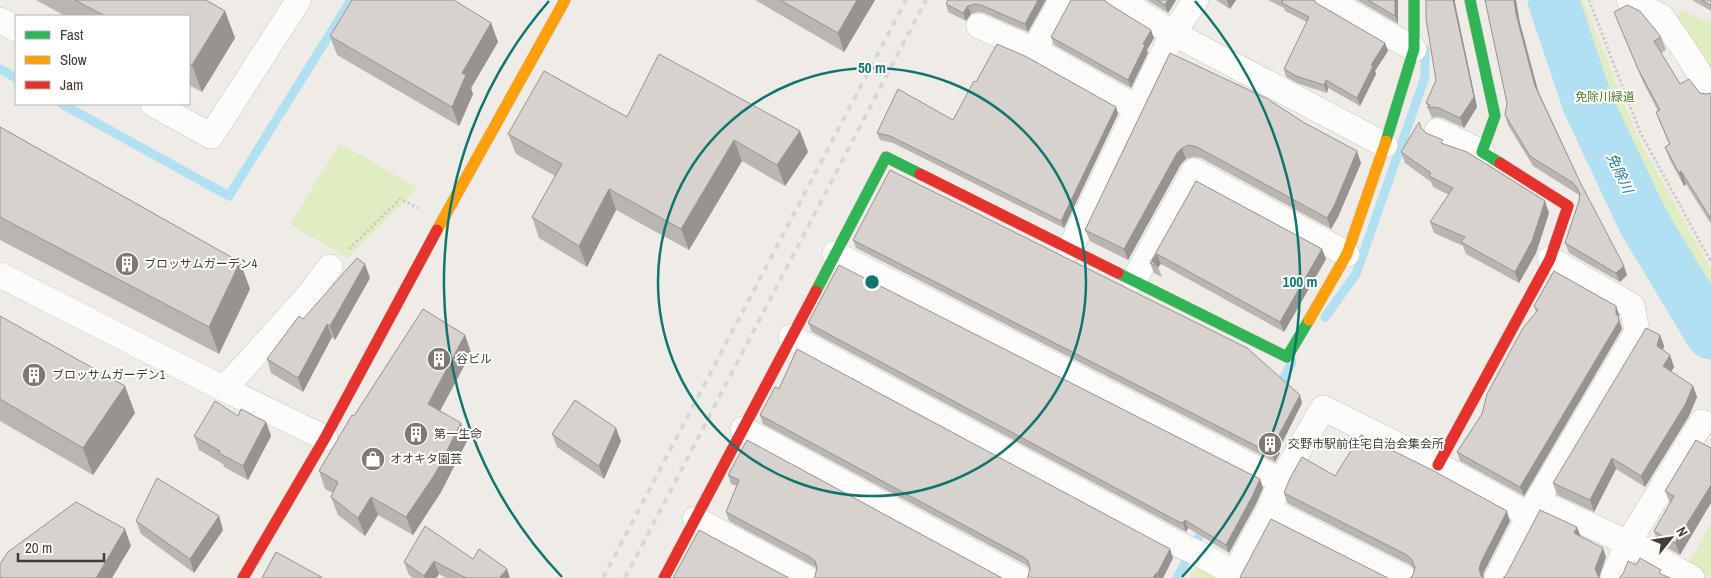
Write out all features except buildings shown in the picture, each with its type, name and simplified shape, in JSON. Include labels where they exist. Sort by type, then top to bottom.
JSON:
[{"type":"street","points":[[155,105],[212,136],[298,0]]},
{"type":"street","points":[[243,578],[325,438],[565,0]]},
{"type":"street","points":[[1034,50],[1062,0]]},
{"type":"street","points":[[1118,0],[1173,33],[1385,144]]},
{"type":"street","points":[[1070,249],[1173,33],[1196,0]]},
{"type":"street","points":[[1328,0],[1414,49]]},
{"type":"street","points":[[664,578],[886,157],[1287,356],[1348,254],[1385,144],[1414,49],[1414,0]]},
{"type":"street","points":[[1470,0],[1495,116],[1482,152]]},
{"type":"street","points":[[1629,0],[1666,8],[1690,58],[1711,93]]},
{"type":"street","points":[[0,20],[15,28]]},
{"type":"street","points":[[980,26],[1034,50],[1137,108]]},
{"type":"street","points":[[1437,132],[1482,152],[1568,206],[1550,259],[1438,465]]},
{"type":"street","points":[[1134,280],[1194,171],[1348,254]]},
{"type":"street","points":[[835,254],[1281,481]]},
{"type":"street","points":[[1497,578],[1533,508],[1637,332],[1632,306],[1550,259]]},
{"type":"street","points":[[224,389],[308,296],[330,267]]},
{"type":"street","points":[[0,275],[325,438]]},
{"type":"street","points":[[791,337],[1176,543],[1202,555],[1234,576],[1269,510],[1281,481],[1323,408],[1438,465],[1533,508],[1628,542],[1692,578]]},
{"type":"street","points":[[1613,578],[1628,542],[1702,422]]},
{"type":"street","points":[[743,429],[1019,578]]},
{"type":"street","points":[[1269,510],[1404,578]]},
{"type":"street","points":[[696,519],[806,578]]},
{"type":"path","points":[[1590,0],[1640,132],[1711,262]]},
{"type":"path","points":[[330,267],[400,199],[426,212]]},
{"type":"green space","name":"免除川緑道","points":[[1560,0],[1583,0],[1637,136],[1711,270],[1711,319],[1653,220],[1592,105]]},
{"type":"green space","points":[[1681,10],[1711,24],[1711,72],[1676,20]]},
{"type":"green space","points":[[340,144],[418,188],[348,258],[290,224]]},
{"type":"green space","points":[[1711,524],[1711,578],[1694,578],[1682,574]]},
{"type":"green space","points":[[1200,559],[1218,572],[1215,578],[1189,578]]},
{"type":"waterway","points":[[64,105],[229,196],[351,0]]},
{"type":"waterway","name":"免除川","points":[[1553,0],[1588,104],[1643,221],[1711,334]]},
{"type":"waterway","points":[[1325,317],[1356,274],[1425,77],[1425,49]]},
{"type":"waterway","points":[[0,69],[15,77]]},
{"type":"waterway","points":[[1277,390],[1292,362]]},
{"type":"waterway","points":[[1177,578],[1205,525]]},
{"type":"railway","points":[[603,578],[906,0]]},
{"type":"railway","points":[[625,578],[926,0]]},
{"type":"traffic: fast","points":[[1386,141],[1414,49],[1414,0]]},
{"type":"traffic: fast","points":[[1470,0],[1495,116],[1482,152],[1500,163]]},
{"type":"traffic: fast","points":[[816,291],[886,157],[920,174]]},
{"type":"traffic: fast","points":[[1118,273],[1287,357],[1309,320]]},
{"type":"traffic: slow","points":[[437,230],[565,0]]},
{"type":"traffic: slow","points":[[1309,320],[1347,254],[1386,141]]},
{"type":"traffic: jam","points":[[1438,465],[1550,259],[1568,206],[1500,163]]},
{"type":"traffic: jam","points":[[920,174],[1118,273]]},
{"type":"traffic: jam","points":[[243,578],[325,438],[437,230]]},
{"type":"traffic: jam","points":[[664,578],[816,291]]},
{"type":"place","name":"ブロッサムガーデン4","points":[[127,264]]},
{"type":"place","name":"谷ビル","points":[[439,359]]},
{"type":"place","name":"ブロッサムガーデン1","points":[[34,375]]},
{"type":"place","name":"第一生命","points":[[416,434]]},
{"type":"place","name":"交野市駅前住宅自治会集会所","points":[[1270,444]]},
{"type":"place","name":"オオキタ園芸","points":[[373,459]]}]
